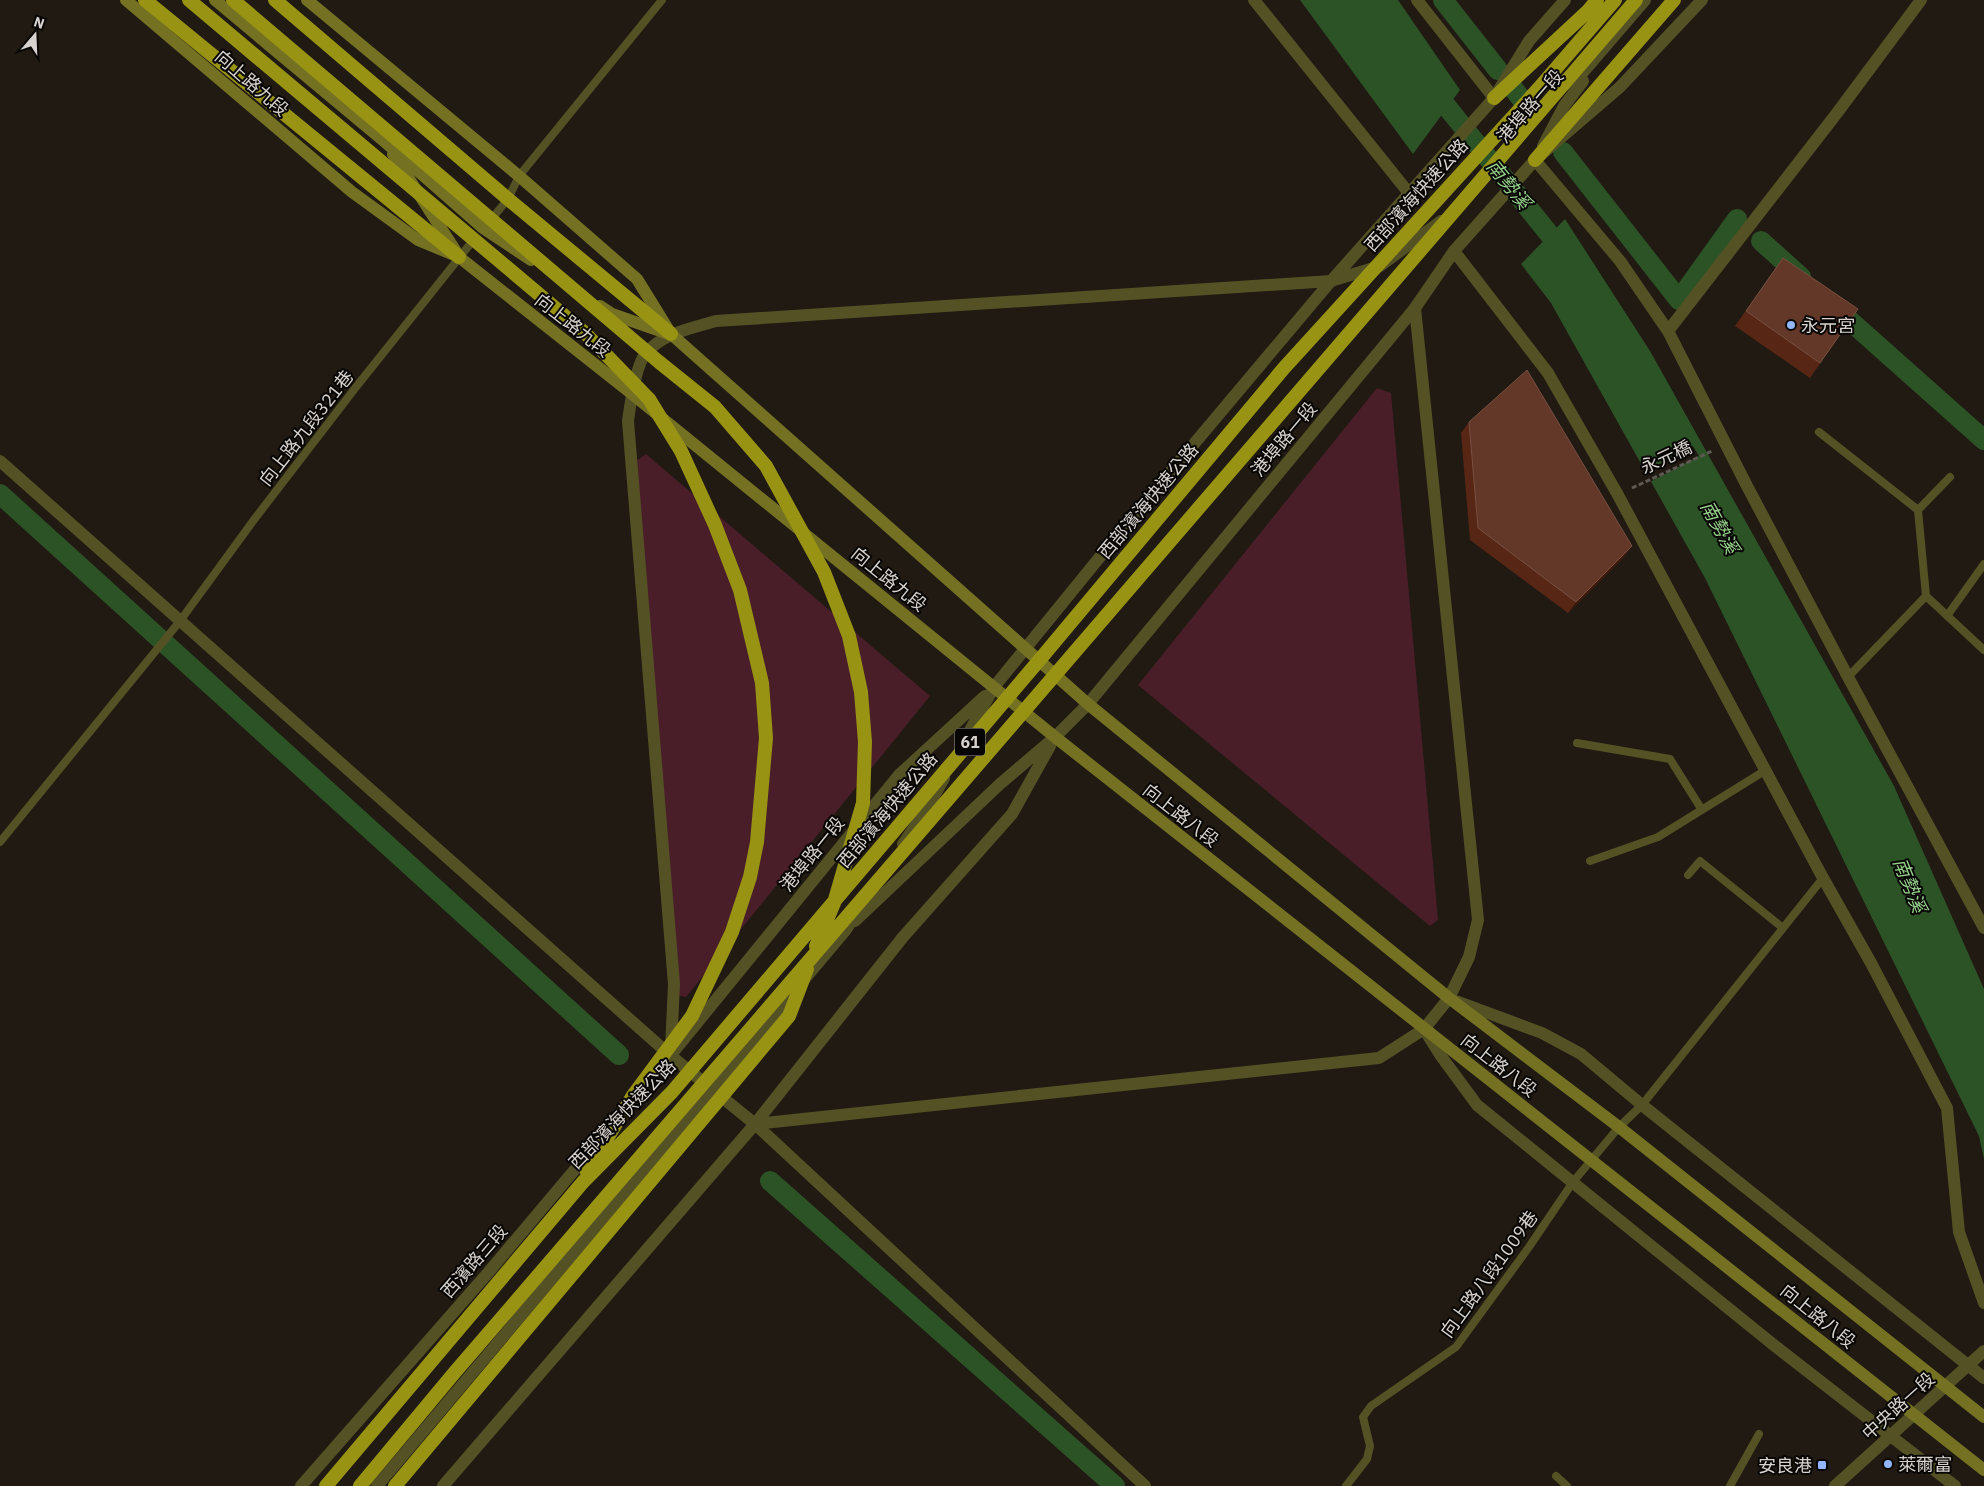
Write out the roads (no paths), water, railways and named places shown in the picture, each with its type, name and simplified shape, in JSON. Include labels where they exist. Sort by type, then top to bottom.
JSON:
[{"type":"highway","points":[[145,0],[459,257]]},
{"type":"highway","points":[[189,0],[585,334],[649,399],[681,451],[715,525],[740,590],[762,683],[766,738],[757,842],[750,877],[732,932],[692,1016],[632,1097],[590,1165],[583,1182]]},
{"type":"highway","points":[[233,0],[658,362],[716,407],[766,466],[824,572],[849,636],[862,692],[865,742],[864,803],[834,903],[789,1016],[395,1486]]},
{"type":"highway","points":[[275,0],[508,199],[671,334]]},
{"type":"highway","points":[[1494,98],[1598,0]]},
{"type":"highway","name":"西部濱海快速公路","points":[[326,1486],[583,1182],[672,1092],[1042,657],[1284,368],[1539,88],[1615,0]]},
{"type":"highway","points":[[1536,160],[1674,0]]},
{"type":"highway","name":"61","points":[[360,1486],[455,1372],[1642,1]]},
{"type":"main road","name":"向上路九段","points":[[126,0],[352,192],[418,240],[459,257],[631,393],[994,687]]},
{"type":"main road","points":[[215,0],[385,142],[483,228],[612,314],[671,334]]},
{"type":"main road","name":"向上路九段","points":[[307,0],[519,176],[637,279],[671,334],[1025,649]]},
{"type":"main road","points":[[385,142],[459,257]]},
{"type":"main road","name":"向上路八段","points":[[1025,649],[1088,704],[1448,998],[1620,1127],[1984,1417]]},
{"type":"main road","name":"向上路八段","points":[[994,687],[1984,1470]]},
{"type":"street","points":[[1254,0],[1408,192]]},
{"type":"street","points":[[1417,0],[1494,98]]},
{"type":"street","name":"港埠路一段","points":[[671,1056],[899,776],[994,687],[1124,528],[1331,282],[1408,192],[1494,98],[1529,41],[1565,0]]},
{"type":"street","name":"港埠路一段","points":[[845,931],[1000,784],[1055,737],[1088,704],[1415,308],[1454,251],[1536,160],[1620,87],[1702,0]]},
{"type":"street","points":[[1668,331],[1837,113],[1921,0]]},
{"type":"street","name":"港埠路一段","points":[[1331,282],[1380,266],[1469,202],[1642,1]]},
{"type":"street","name":"港埠路一段","points":[[1536,160],[1564,106],[1642,1]]},
{"type":"street","points":[[1536,160],[1620,261],[1668,331],[1848,677],[1984,928]]},
{"type":"street","points":[[1454,251],[1548,373],[1618,495],[1823,878],[1871,963],[1947,1108],[1959,1232],[1984,1303]]},
{"type":"street","points":[[671,1056],[674,984],[628,421],[631,393],[645,354],[671,334],[716,321],[1331,282]]},
{"type":"street","points":[[443,1486],[756,1124],[1378,1058],[1424,1029],[1448,998],[1469,957],[1478,920],[1415,308]]},
{"type":"street","points":[[0,461],[671,1056],[756,1124],[1145,1486]]},
{"type":"street","name":"港埠路一段","points":[[713,1090],[845,931],[928,807],[994,687]]},
{"type":"street","name":"港埠路一段","points":[[756,1124],[903,937],[1012,814],[1055,737]]},
{"type":"street","points":[[1448,998],[1542,1033],[1581,1054],[1984,1378]]},
{"type":"street","points":[[1424,1029],[1441,1056],[1477,1105],[1775,1346],[1890,1435],[1948,1484]]},
{"type":"street","name":"西濱路三段","points":[[301,1486],[487,1274],[671,1056]]},
{"type":"street","points":[[377,1486],[713,1090]]},
{"type":"street","name":"中央路一段","points":[[1835,1486],[1984,1351]]},
{"type":"lane","name":"向上路九段321巷","points":[[0,842],[180,621],[350,395],[459,257],[508,199],[519,176],[662,0]]},
{"type":"lane","points":[[1819,432],[1918,510],[1926,596],[1984,650]]},
{"type":"lane","points":[[1918,510],[1950,477]]},
{"type":"lane","points":[[1947,616],[1984,564]]},
{"type":"lane","points":[[1848,677],[1926,596]]},
{"type":"lane","points":[[1577,743],[1670,759],[1702,810]]},
{"type":"lane","points":[[1590,861],[1658,837],[1766,770]]},
{"type":"lane","points":[[1688,875],[1700,861],[1783,928]]},
{"type":"lane","points":[[1573,1182],[1642,1104],[1823,878]]},
{"type":"lane","name":"向上路八段1009巷","points":[[1346,1486],[1367,1459],[1370,1446],[1362,1417],[1370,1406],[1456,1347],[1529,1247],[1573,1182]]},
{"type":"lane","points":[[1730,1486],[1758,1434]]},
{"type":"lane","points":[[1556,1476],[1567,1486]]},
{"type":"water","points":[[1300,0],[1398,0],[1460,90],[1413,154]]},
{"type":"water","points":[[1565,219],[1650,351],[1894,786],[1984,989],[1984,1159],[1979,1136],[1705,578],[1551,303],[1521,264]]},
{"type":"waterway","points":[[1443,0],[1498,70]]},
{"type":"waterway","name":"南勢溪","points":[[1431,87],[1566,255]]},
{"type":"waterway","points":[[1513,88],[1532,113]]},
{"type":"waterway","points":[[1563,152],[1679,300],[1737,219]]},
{"type":"waterway","points":[[1761,241],[1801,277]]},
{"type":"waterway","points":[[1830,303],[1984,440]]},
{"type":"waterway","points":[[0,494],[619,1055]]},
{"type":"waterway","points":[[770,1181],[1115,1486]]},
{"type":"place","name":"永元宮","points":[[1791,325]]},
{"type":"place","name":"萊爾富","points":[[1888,1464]]},
{"type":"place","name":"安良港","points":[[1822,1465]]}]
